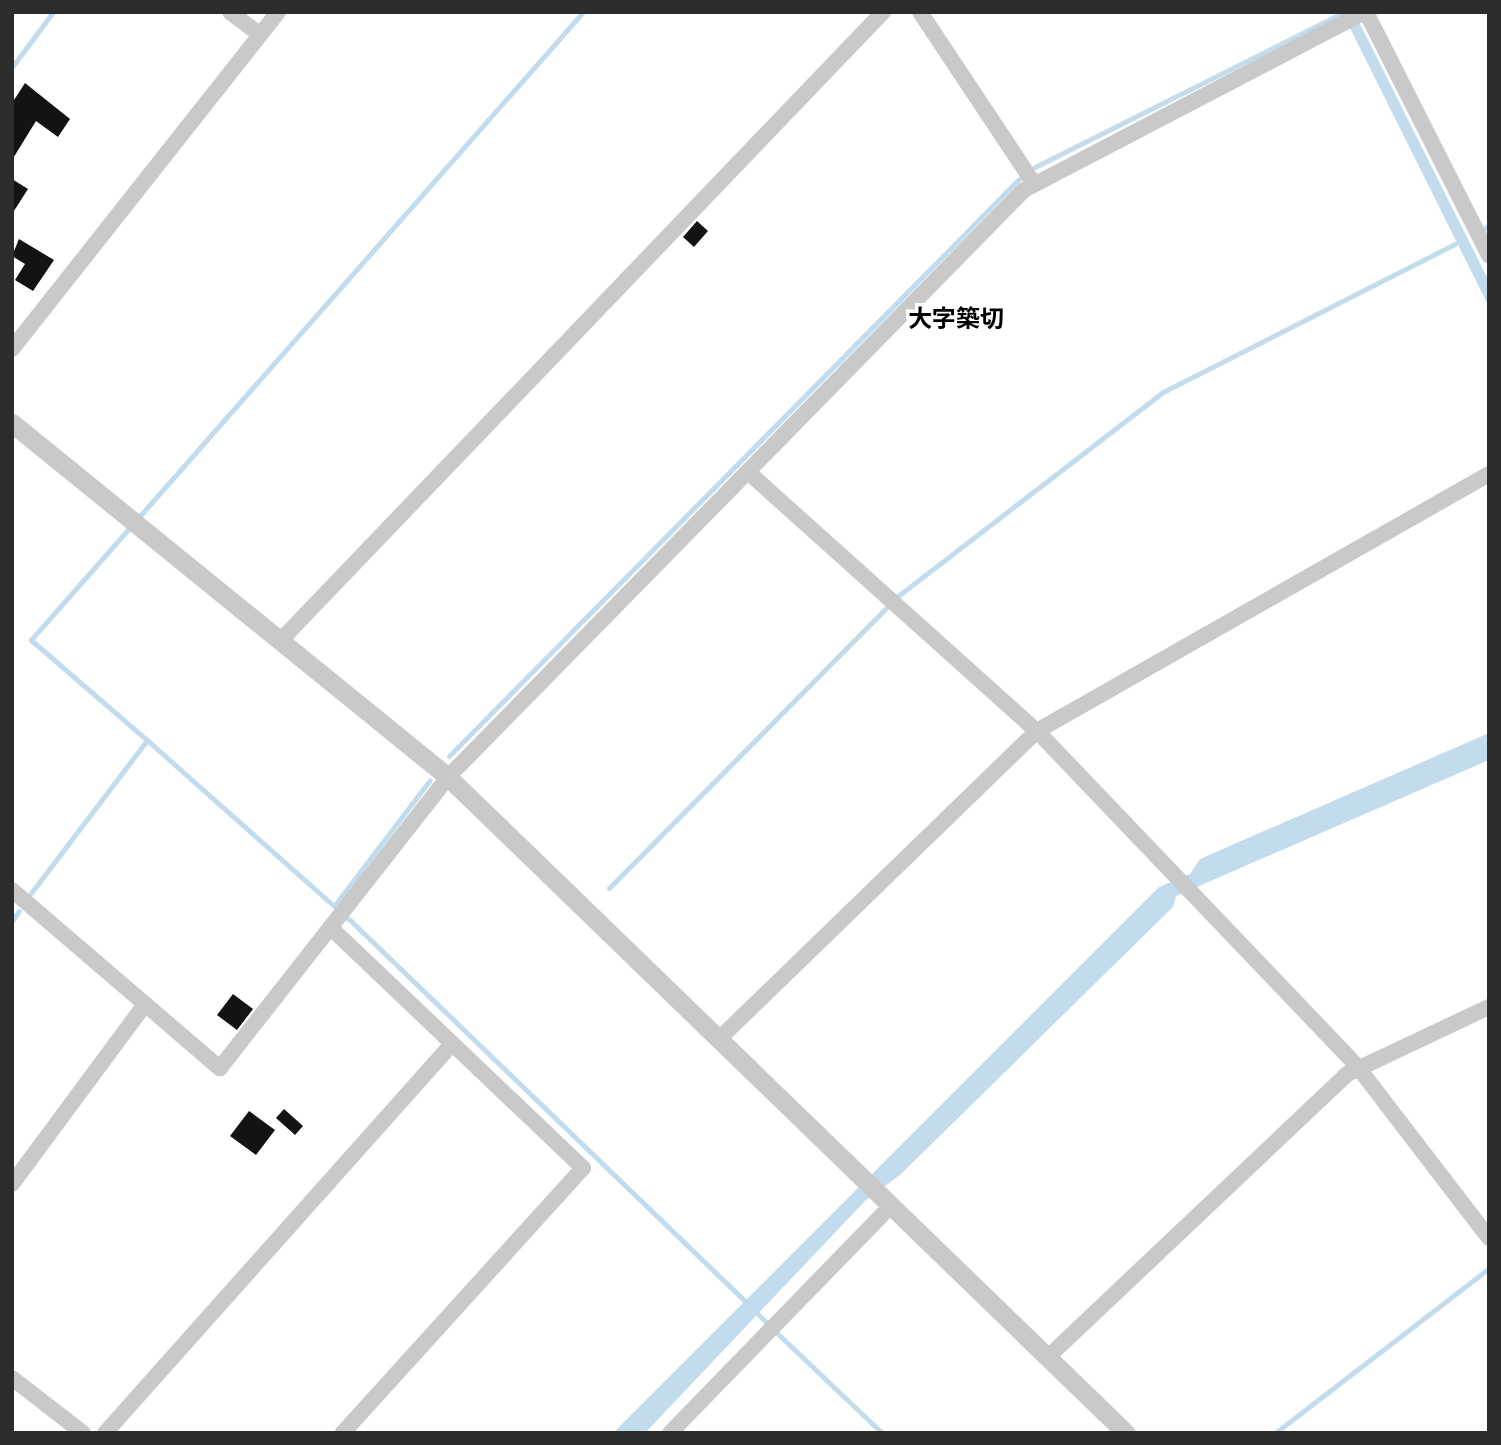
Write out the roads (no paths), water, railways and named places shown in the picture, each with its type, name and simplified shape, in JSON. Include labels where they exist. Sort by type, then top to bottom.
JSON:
[{"type":"street","points":[[230,12],[259,34]]},
{"type":"street","points":[[12,349],[278,12]]},
{"type":"street","points":[[281,639],[883,12]]},
{"type":"street","points":[[920,12],[1033,182]]},
{"type":"street","points":[[12,890],[220,1068],[448,777],[1033,182],[1358,16],[1489,256]]},
{"type":"street","points":[[12,423],[448,777],[861,1174],[883,1205],[1126,1433]]},
{"type":"street","points":[[748,472],[1037,732],[1357,1066],[1489,1238]]},
{"type":"street","points":[[719,1039],[1037,732],[1489,474]]},
{"type":"street","points":[[339,918],[451,1045],[583,1168],[582,1174],[343,1433]]},
{"type":"street","points":[[12,1184],[145,1004]]},
{"type":"street","points":[[1048,1357],[1357,1066],[1489,1007]]},
{"type":"street","points":[[104,1433],[451,1045]]},
{"type":"street","points":[[670,1433],[883,1205]]},
{"type":"street","points":[[12,1378],[83,1433]]},
{"type":"water","points":[[1342,12],[1353,12],[1360,24],[1489,281],[1489,307]]},
{"type":"water","points":[[1489,733],[1489,760],[1176,896],[1173,907],[900,1175],[865,1201],[645,1433],[613,1433],[1159,887],[1190,874],[1200,859]]},
{"type":"waterway","points":[[12,67],[53,12]]},
{"type":"waterway","points":[[138,518],[583,12]]},
{"type":"waterway","points":[[1035,167],[1344,12]]},
{"type":"waterway","points":[[449,756],[1019,179]]},
{"type":"waterway","points":[[1485,228],[1489,226]]},
{"type":"waterway","points":[[898,596],[1163,392],[1461,241]]},
{"type":"waterway","points":[[131,526],[31,640],[147,740]]},
{"type":"waterway","points":[[609,888],[886,608]]},
{"type":"waterway","points":[[31,893],[147,740],[351,921],[747,1303]]},
{"type":"waterway","points":[[334,906],[430,780]]},
{"type":"waterway","points":[[12,921],[19,911]]},
{"type":"waterway","points":[[1275,1433],[1489,1268]]},
{"type":"waterway","points":[[757,1313],[766,1322]]},
{"type":"waterway","points":[[778,1334],[882,1433]]},
{"type":"district","name":"大字築切","points":[[956,318]]}]
